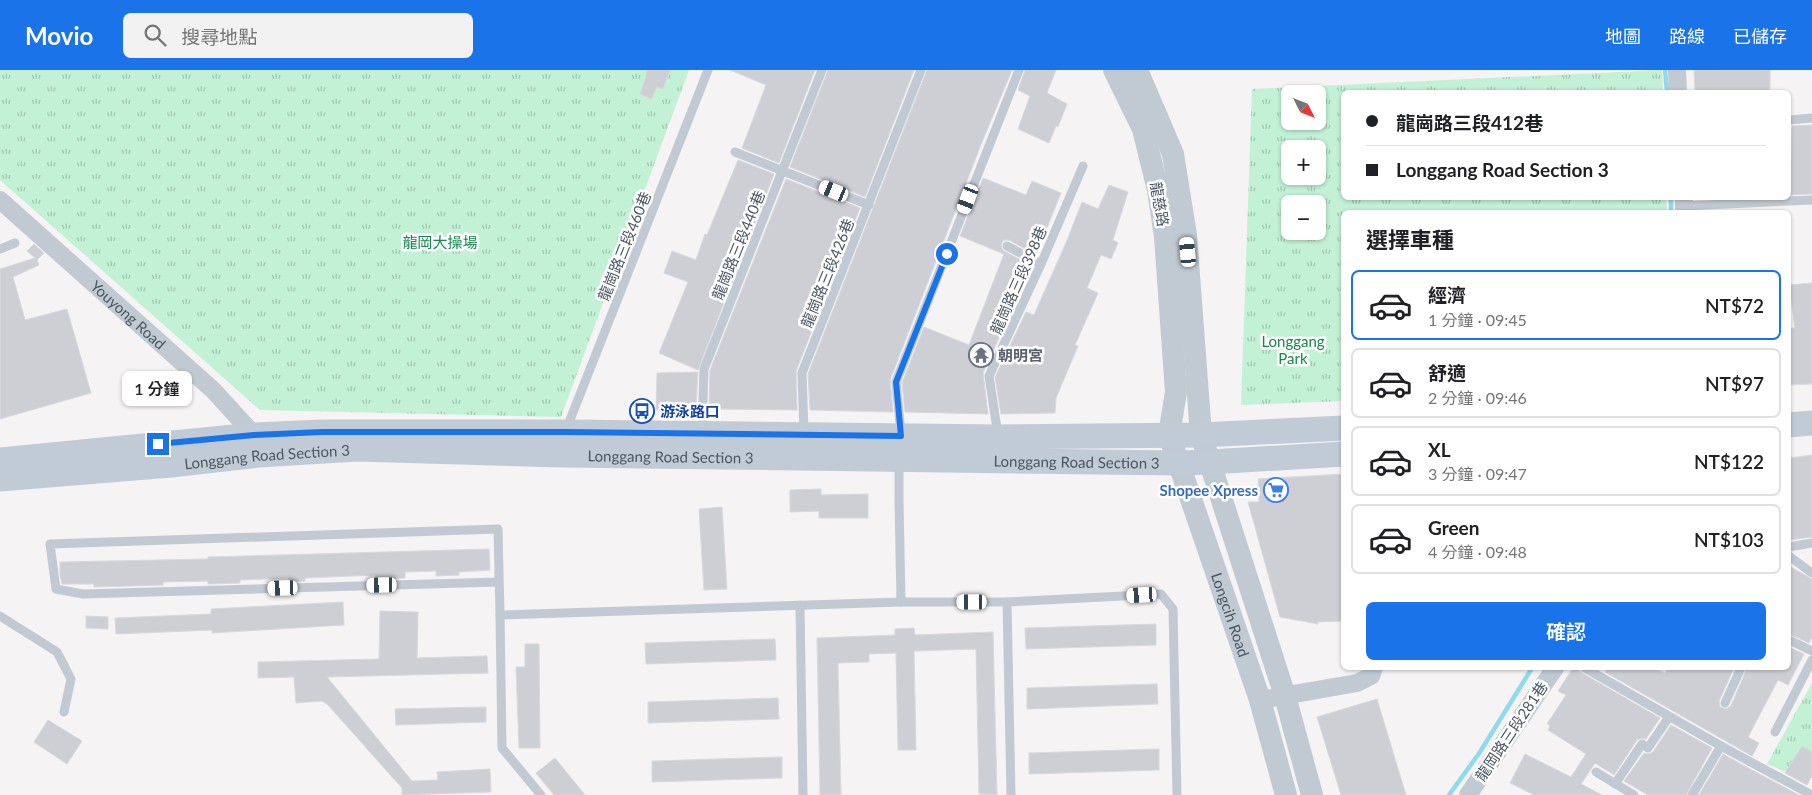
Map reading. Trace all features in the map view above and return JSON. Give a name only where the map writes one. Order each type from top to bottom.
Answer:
[{"type":"main road","points":[[1791,424],[1812,423]]},
{"type":"main road","name":"Longgang Road Section 3","points":[[0,460],[256,445],[357,450],[564,443],[702,434],[804,435],[900,448],[998,438],[1201,435],[1341,428]]},
{"type":"main road","name":"Longgang Road Section 3","points":[[564,443],[900,448],[1180,463],[1341,454]]},
{"type":"main road","name":"Longgang Road Section 3","points":[[0,479],[170,465],[256,445]]},
{"type":"street","name":"龍慈路","points":[[1114,70],[1143,129],[1158,190],[1166,236],[1176,392],[1169,435]]},
{"type":"street","name":"龍慈路","points":[[1137,70],[1173,154],[1186,234],[1201,435]]},
{"type":"street","points":[[1677,70],[1678,90]]},
{"type":"street","name":"Youyong Road","points":[[0,200],[213,390],[256,445]]},
{"type":"street","name":"Longcih Road","points":[[1169,435],[1260,700],[1286,795]]},
{"type":"street","name":"Longcih Road","points":[[1201,435],[1285,696],[1312,795]]},
{"type":"street","points":[[1260,700],[1357,683],[1371,676],[1373,670]]},
{"type":"street","name":"龍岡路三段281巷","points":[[1470,794],[1554,670]]},
{"type":"lane","name":"龍崗路三段460巷","points":[[564,443],[708,70]]},
{"type":"lane","name":"龍崗路三段440巷","points":[[702,434],[704,369],[822,70]]},
{"type":"lane","name":"龍崗路三段426巷","points":[[804,435],[802,373],[920,70]]},
{"type":"lane","points":[[901,602],[898,501],[900,448],[896,382],[1019,70]]},
{"type":"lane","points":[[1791,120],[1812,118]]},
{"type":"lane","points":[[735,152],[869,205]]},
{"type":"lane","name":"龍崗路三段398巷","points":[[998,438],[989,376],[1041,264],[1083,166]]},
{"type":"lane","points":[[1684,205],[1812,200]]},
{"type":"lane","points":[[0,249],[15,243]]},
{"type":"lane","points":[[1007,246],[1041,264]]},
{"type":"lane","points":[[500,582],[83,594],[56,589],[50,544],[498,529],[500,582],[502,748],[541,795]]},
{"type":"lane","points":[[1791,547],[1812,543]]},
{"type":"lane","points":[[1791,558],[1812,574]]},
{"type":"lane","points":[[500,615],[901,602],[1007,602],[1161,594],[1173,609],[1177,795]]},
{"type":"lane","points":[[1007,602],[1011,795]]},
{"type":"lane","points":[[800,605],[803,795]]},
{"type":"lane","points":[[0,616],[57,652],[71,679],[64,712]]},
{"type":"lane","points":[[1791,641],[1812,651]]},
{"type":"lane","points":[[1775,732],[1812,660]]},
{"type":"lane","points":[[1588,670],[1721,746],[1812,794]]},
{"type":"lane","points":[[1725,703],[1739,670]]},
{"type":"lane","points":[[1615,784],[1642,744],[1648,748],[1669,717]]},
{"type":"lane","points":[[1692,795],[1721,746]]},
{"type":"lane","points":[[1596,772],[1634,795]]},
{"type":"green space","name":"龍岡大操場","points":[[0,70],[689,70],[561,417],[260,410],[0,180]]},
{"type":"green space","name":"Longgang Park","points":[[1662,70],[1663,90],[1341,90],[1341,200],[1666,200],[1667,210],[1341,210],[1341,401],[1241,405],[1252,89],[1281,88],[1281,130],[1326,130],[1326,86]]},
{"type":"green space","points":[[1812,683],[1812,752],[1802,746],[1786,772],[1767,764]]},
{"type":"building","points":[[646,70],[670,70],[663,89],[657,87],[651,99],[640,94]]},
{"type":"building","points":[[730,70],[815,70],[779,163],[742,148],[766,85]]},
{"type":"building","points":[[828,70],[914,70],[865,197],[790,167]]},
{"type":"building","points":[[927,70],[1012,70],[982,142],[890,380],[893,412],[810,410],[808,374]]},
{"type":"building","points":[[1025,70],[1056,70],[1047,93],[1067,104],[1049,143],[1018,129],[1030,96],[1018,90]]},
{"type":"building","points":[[1694,70],[1770,70],[1770,90],[1695,90]]},
{"type":"building","points":[[1812,125],[1812,194],[1791,195],[1792,126]]},
{"type":"building","points":[[738,160],[774,174],[698,370],[659,353],[688,282],[664,273],[672,251],[696,260],[705,234],[707,235]]},
{"type":"building","points":[[983,178],[1026,195],[1032,181],[1061,193],[1036,255],[1009,240],[1004,240],[1001,244],[1004,251],[1032,266],[983,373],[988,414],[905,412],[902,383],[924,327],[969,345],[1004,254],[960,236]]},
{"type":"building","points":[[786,179],[860,208],[796,371],[797,410],[709,409],[710,370]]},
{"type":"building","points":[[1109,185],[1128,192],[1113,240],[1118,243],[1111,259],[1101,255],[1087,288],[1098,293],[1075,345],[1078,346],[1056,398],[1055,413],[1001,414],[995,377],[1026,312],[1034,315],[1082,202],[1098,209]]},
{"type":"building","points":[[34,244],[44,253],[37,260],[39,265],[13,277],[25,320],[67,309],[91,393],[0,419],[0,269],[35,258],[27,251]]},
{"type":"building","points":[[1812,283],[1812,384],[1791,385],[1791,328],[1795,328],[1791,285]]},
{"type":"building","points":[[698,372],[696,408],[656,410],[657,373]]},
{"type":"building","points":[[1812,455],[1812,537],[1791,540],[1791,458]]},
{"type":"building","points":[[1341,474],[1341,621],[1317,622],[1318,624],[1280,617],[1248,502],[1259,502],[1258,479]]},
{"type":"building","points":[[821,489],[821,495],[868,494],[868,518],[819,518],[819,511],[790,512],[790,490]]},
{"type":"building","points":[[722,507],[727,589],[704,590],[699,509]]},
{"type":"building","points":[[489,549],[490,570],[459,572],[459,575],[436,576],[436,571],[405,572],[405,578],[376,579],[375,575],[305,578],[305,581],[289,582],[288,578],[240,580],[240,583],[208,584],[208,581],[163,582],[163,585],[94,587],[94,584],[62,584],[60,575],[60,562]]},
{"type":"building","points":[[1791,567],[1812,579],[1812,637],[1809,643],[1791,635]]},
{"type":"building","points":[[343,602],[344,625],[212,633],[212,630],[116,634],[115,618],[211,614],[211,609]]},
{"type":"building","points":[[380,611],[418,612],[417,658],[487,656],[488,673],[327,677],[412,781],[438,780],[437,772],[490,769],[491,792],[402,795],[402,788],[328,705],[322,701],[296,703],[294,677],[258,678],[258,662],[379,659]]},
{"type":"building","points":[[86,616],[108,617],[108,629],[86,628]]},
{"type":"building","points":[[1156,624],[1156,645],[1026,649],[1025,628]]},
{"type":"building","points":[[914,628],[915,635],[993,632],[997,795],[979,794],[976,649],[914,651],[916,750],[898,750],[896,653],[869,654],[869,662],[838,663],[841,795],[820,795],[817,638],[895,635],[895,629]]},
{"type":"building","points":[[775,639],[776,660],[646,664],[645,643]]},
{"type":"building","points":[[525,644],[539,644],[540,748],[519,748],[516,667],[525,667]]},
{"type":"building","points":[[1791,648],[1804,654],[1788,685],[1778,680],[1748,737],[1759,743],[1752,756],[1605,672],[1606,670],[1658,670],[1665,673],[1667,670],[1733,670],[1719,701],[1720,707],[1726,709],[1731,706],[1746,670],[1791,670]]},
{"type":"building","points":[[1572,670],[1578,670],[1660,718],[1646,739],[1637,740],[1614,775],[1595,763],[1581,784],[1602,795],[1534,795],[1510,783],[1525,754],[1571,777],[1586,754],[1548,730],[1550,725],[1547,724],[1566,695],[1558,691]]},
{"type":"building","points":[[1157,684],[1158,704],[1027,709],[1027,688]]},
{"type":"building","points":[[778,698],[779,719],[648,723],[648,702]]},
{"type":"building","points":[[1377,699],[1406,795],[1341,795],[1317,717]]},
{"type":"building","points":[[486,707],[486,722],[396,725],[395,709]]},
{"type":"building","points":[[48,720],[82,741],[67,764],[34,742]]},
{"type":"building","points":[[1671,725],[1712,748],[1686,795],[1648,795],[1624,781],[1644,753],[1653,752]]},
{"type":"building","points":[[1802,746],[1812,752],[1812,776],[1807,785],[1785,773]]},
{"type":"building","points":[[1159,749],[1159,770],[1029,774],[1029,753]]},
{"type":"building","points":[[1723,754],[1750,769],[1799,795],[1699,795]]},
{"type":"building","points":[[782,757],[782,778],[652,782],[652,761]]},
{"type":"building","points":[[555,758],[585,795],[554,795],[536,773]]},
{"type":"waterway","points":[[1665,70],[1667,90]]},
{"type":"waterway","points":[[1671,200],[1671,210]]},
{"type":"waterway","points":[[1449,795],[1480,752],[1531,670]]},
{"type":"place","name":"朝明宮","points":[[981,355]]},
{"type":"place","name":"游泳路口","points":[[642,411]]},
{"type":"place","name":"Shopee Xpress","points":[[1276,490]]},
{"type":"route","points":[[158,444],[254,435],[322,432],[565,432],[901,436],[896,382],[947,254]]}]
